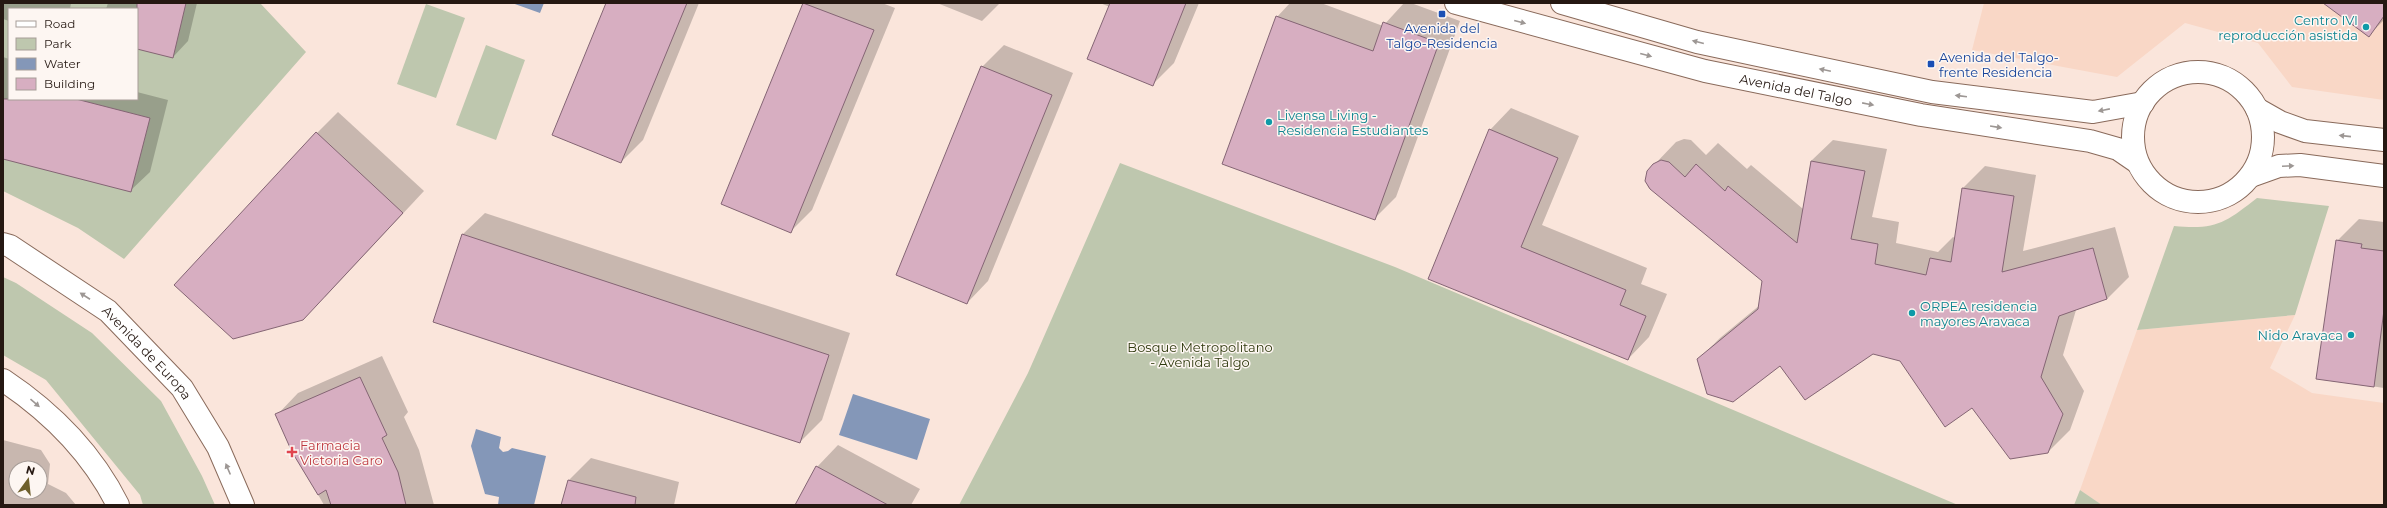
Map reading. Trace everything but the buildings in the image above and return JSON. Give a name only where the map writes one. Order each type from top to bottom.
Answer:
[{"type":"street","name":"Avenida del Talgo","points":[[1456,3],[1705,71],[1921,115],[2090,141],[2118,149],[2138,162]]},
{"type":"street","name":"Avenida del Talgo","points":[[1562,3],[1697,42],[1932,92],[2093,112],[2142,103]]},
{"type":"street","points":[[2192,72],[2212,73],[2231,81],[2246,93],[2257,109],[2263,126],[2264,143],[2259,160],[2251,176],[2236,190],[2219,199],[2199,202],[2179,199],[2160,190],[2147,178],[2138,162],[2133,142],[2134,122],[2142,103],[2156,88],[2173,77],[2192,72]]},
{"type":"street","points":[[2257,109],[2280,122],[2305,131],[2384,140]]},
{"type":"street","points":[[2251,176],[2279,166],[2300,166],[2384,176]]},
{"type":"street","name":"Avenida de Europa","points":[[3,244],[10,246],[108,311],[182,388],[218,446],[243,505]]},
{"type":"street","points":[[3,380],[25,395],[65,430],[89,458],[110,489],[118,505]]},
{"type":"shaded area","points":[[1984,3],[2384,3],[2384,100],[2292,87],[2258,43],[2185,23],[2117,77],[1972,50]]},
{"type":"shaded area","points":[[2295,315],[2270,368],[2312,393],[2384,403],[2384,505],[2102,505],[2080,490],[2137,330]]},
{"type":"green space","points":[[3,3],[260,3],[306,52],[124,259],[78,228],[3,191]]},
{"type":"green space","points":[[426,4],[465,18],[436,98],[397,84]]},
{"type":"green space","points":[[486,45],[525,60],[496,140],[456,125]]},
{"type":"green space","name":"Bosque Metropolitano - Avenida Talgo","points":[[1120,163],[1395,267],[1958,505],[959,505],[1028,373]]},
{"type":"green space","points":[[2257,198],[2329,206],[2295,315],[2137,330],[2174,226],[2200,227],[2219,223],[2228,219]]},
{"type":"green space","points":[[3,277],[16,283],[92,333],[161,401],[202,476],[215,505],[143,505],[140,495],[46,380],[3,355]]},
{"type":"green space","points":[[2080,490],[2102,505],[2074,505]]},
{"type":"water","points":[[512,3],[544,3],[540,13]]},
{"type":"water","points":[[853,394],[930,419],[917,460],[839,435]]},
{"type":"water","points":[[476,429],[501,437],[499,448],[503,452],[512,448],[546,456],[534,505],[498,505],[499,497],[485,494],[471,446]]},
{"type":"place","name":"Avenida del Talgo-Residencia","points":[[1442,14]]},
{"type":"place","name":"Centro IVI reproducción asistida","points":[[2366,27]]},
{"type":"place","name":"Avenida del Talgo- frente Residencia","points":[[1931,64]]},
{"type":"place","name":"Livensa Living - Residencia Estudiantes","points":[[1269,122]]},
{"type":"place","name":"ORPEA residencia mayores Aravaca","points":[[1912,313]]},
{"type":"place","name":"Nido Aravaca","points":[[2351,335]]},
{"type":"place","name":"Farmacia Victoria Caro","points":[[292,452]]}]
